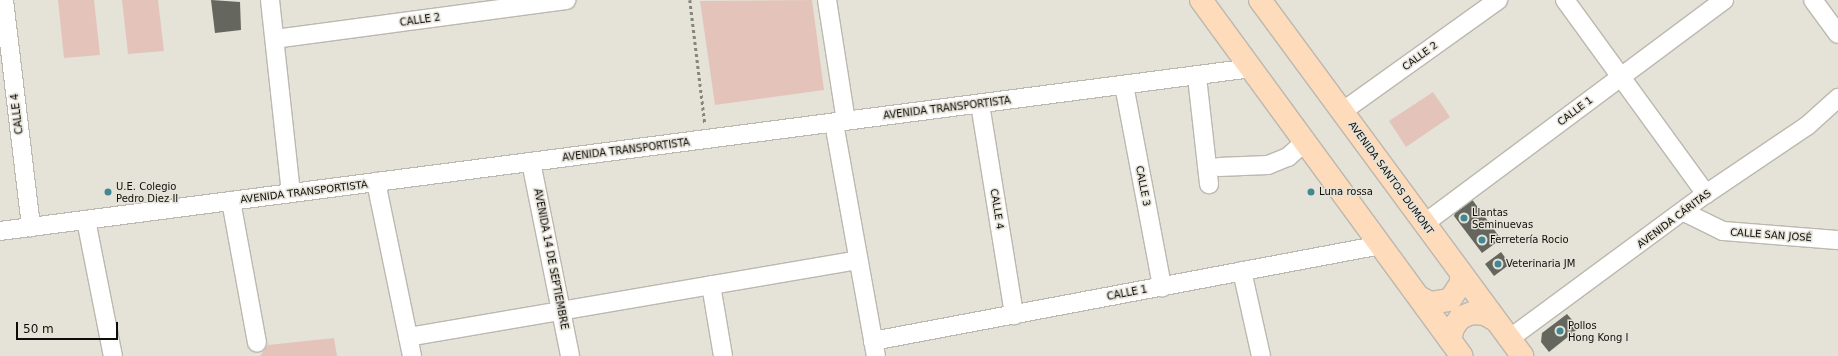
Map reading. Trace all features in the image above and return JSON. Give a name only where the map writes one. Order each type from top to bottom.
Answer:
[{"type":"main road","points":[[1201,0],[1306,141],[1456,348]]},
{"type":"main road","name":"AVENIDA SANTOS DUMONT","points":[[1260,0],[1522,356]]},
{"type":"main road","points":[[1421,298],[1440,303],[1450,300],[1459,288],[1461,273]]},
{"type":"main road","points":[[1456,348],[1452,328],[1460,318],[1472,313],[1485,314],[1495,320]]},
{"type":"street","name":"CALLE 4","points":[[4,0],[6,71],[31,227]]},
{"type":"street","points":[[270,0],[291,193]]},
{"type":"street","name":"CALLE 2","points":[[275,39],[566,0]]},
{"type":"street","points":[[827,0],[840,122],[858,260],[874,349]]},
{"type":"street","name":"CALLE 2","points":[[1343,111],[1498,0]]},
{"type":"street","points":[[1565,0],[1706,194]]},
{"type":"street","name":"CALLE 1","points":[[1425,223],[1724,0]]},
{"type":"street","points":[[1813,0],[1838,34]]},
{"type":"street","name":"AVENIDA TRANSPORTISTA","points":[[0,231],[1124,85],[1197,77],[1251,68]]},
{"type":"street","points":[[1197,77],[1209,184]]},
{"type":"street","name":"CALLE 3","points":[[1124,85],[1162,286]]},
{"type":"street","name":"AVENIDA CÁRITAS","points":[[1509,339],[1684,212],[1706,194],[1807,126],[1838,98]]},
{"type":"street","name":"CALLE 4","points":[[980,104],[1014,315]]},
{"type":"street","points":[[1219,167],[1268,165],[1288,157],[1306,141]]},
{"type":"street","name":"AVENIDA 14 DE SEPTIEMBRE","points":[[531,162],[570,356]]},
{"type":"street","points":[[376,182],[412,356]]},
{"type":"street","points":[[231,201],[257,343]]},
{"type":"street","name":"CALLE SAN JOSÉ","points":[[1684,212],[1723,231],[1838,240]]},
{"type":"street","points":[[86,220],[113,356]]},
{"type":"street","name":"CALLE 1","points":[[874,349],[1014,315],[1381,245]]},
{"type":"street","points":[[408,337],[858,260]]},
{"type":"street","points":[[1242,271],[1261,356]]},
{"type":"street","points":[[711,285],[724,356]]},
{"type":"path","points":[[690,0],[707,139]]},
{"type":"shaded area","points":[[58,0],[94,0],[100,55],[64,58]]},
{"type":"shaded area","points":[[122,0],[158,0],[164,51],[128,54]]},
{"type":"shaded area","points":[[812,0],[824,90],[715,105],[700,1]]},
{"type":"shaded area","points":[[1433,92],[1450,117],[1406,147],[1389,121]]},
{"type":"shaded area","points":[[334,338],[337,356],[260,356],[268,345]]},
{"type":"building","points":[[211,0],[240,2],[241,30],[215,33]]},
{"type":"building","points":[[1471,198],[1501,239],[1482,253],[1454,216],[1457,208]]},
{"type":"building","name":"Veterinaria JM","points":[[1501,252],[1510,264],[1494,276],[1485,264]]},
{"type":"building","name":"Pollos Hong Kong I","points":[[1567,314],[1579,328],[1549,352],[1541,342],[1542,333]]},
{"type":"place","name":"U.E. Colegio Pedro Diez II","points":[[108,192]]},
{"type":"place","name":"Luna rossa","points":[[1311,192]]},
{"type":"place","name":"Llantas Seminuevas","points":[[1464,218]]},
{"type":"place","name":"Ferretería Rocio","points":[[1482,240]]},
{"type":"place","name":"Veterinaria JM","points":[[1498,264]]},
{"type":"place","name":"Pollos Hong Kong I","points":[[1560,331]]}]
